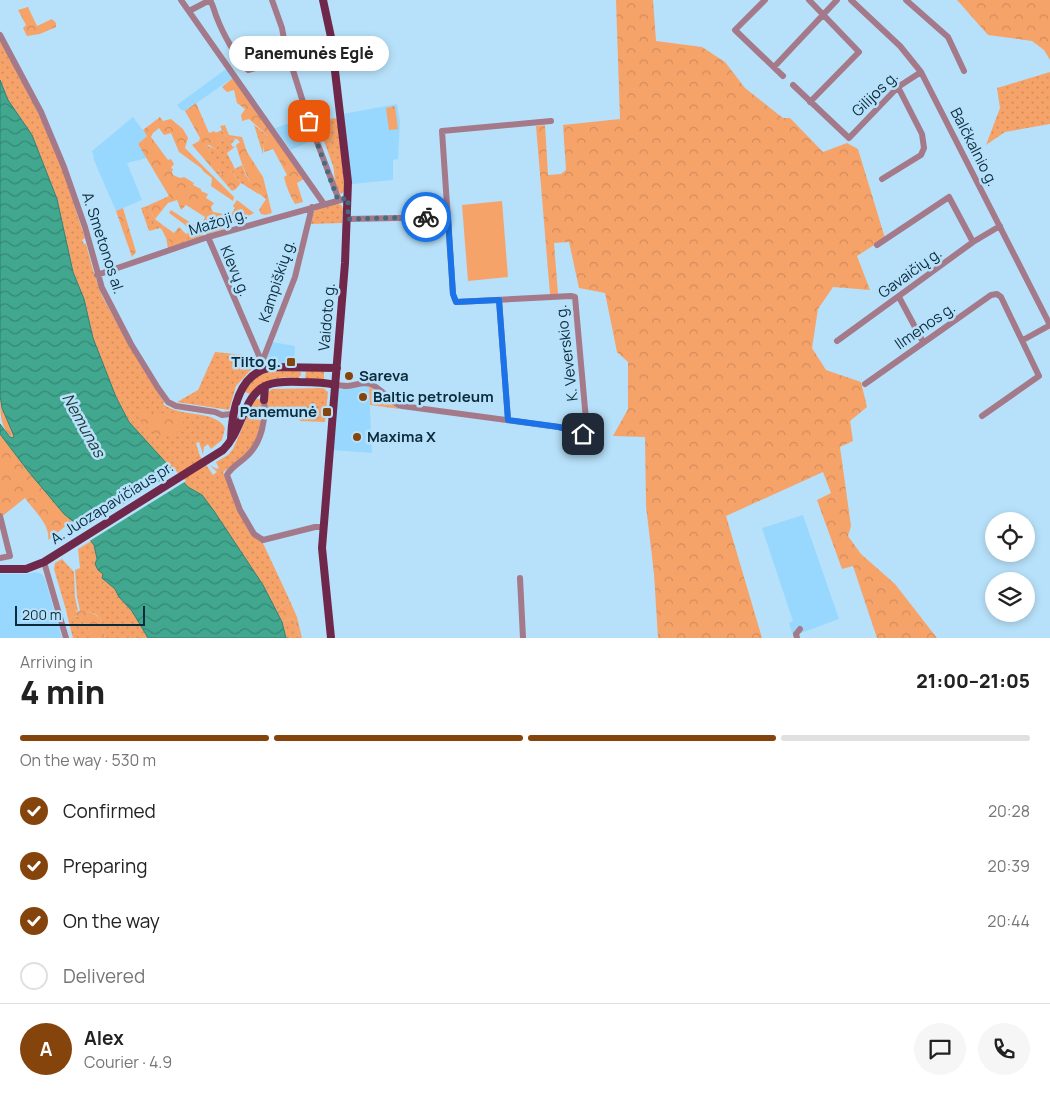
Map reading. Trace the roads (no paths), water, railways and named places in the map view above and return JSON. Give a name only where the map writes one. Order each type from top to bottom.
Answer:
[{"type":"main road","name":"Vaidoto g.","points":[[323,0],[333,56],[348,182],[348,219],[323,527],[323,563],[331,638]]},
{"type":"main road","points":[[230,441],[241,390],[247,380],[263,366],[336,368]]},
{"type":"main road","points":[[298,382],[304,374],[299,368]]},
{"type":"main road","points":[[253,396],[265,386],[275,382],[335,385]]},
{"type":"main road","points":[[264,400],[265,386]]},
{"type":"main road","points":[[241,390],[246,396],[260,396],[264,400]]},
{"type":"main road","name":"A. Juozapavičiaus pr.","points":[[0,569],[30,568],[44,562],[223,450],[240,424],[253,396]]},
{"type":"street","points":[[181,0],[324,204]]},
{"type":"street","points":[[189,11],[210,0],[215,9],[216,17],[236,54],[248,70],[290,59]]},
{"type":"street","points":[[272,0],[309,121],[338,200]]},
{"type":"street","points":[[765,0],[735,30],[783,76]]},
{"type":"street","points":[[793,85],[810,102],[859,52],[808,0]]},
{"type":"street","points":[[774,67],[837,0]]},
{"type":"street","name":"Balčkalnio g.","points":[[852,0],[911,57],[921,72],[1050,325]]},
{"type":"street","points":[[906,0],[948,37],[964,71]]},
{"type":"street","name":"A. Smetonos al.","points":[[0,35],[41,112],[64,167],[85,227],[102,288],[131,344],[166,400],[180,407],[215,412],[222,415],[231,414],[235,411]]},
{"type":"street","name":"Gilijos g.","points":[[810,102],[848,138],[898,87],[921,72]]},
{"type":"street","points":[[882,179],[921,154],[924,148],[922,134],[898,87]]},
{"type":"street","points":[[348,219],[448,217],[442,131],[551,121]]},
{"type":"street","points":[[877,245],[949,197],[973,242]]},
{"type":"street","name":"Mažoji g.","points":[[97,275],[208,238],[348,198]]},
{"type":"street","name":"Kampiškių g.","points":[[263,366],[295,277],[312,207]]},
{"type":"street","name":"K. Veverskio g.","points":[[448,217],[453,294],[456,302],[571,296],[575,297],[577,301],[587,431],[583,434],[559,427],[508,420]]},
{"type":"street","name":"Gavaičių g.","points":[[837,341],[973,242],[1000,226]]},
{"type":"street","name":"Klevų g.","points":[[208,238],[263,366]]},
{"type":"street","name":"Ilmenos g.","points":[[865,384],[991,295],[997,294],[1001,297],[1023,340]]},
{"type":"street","points":[[899,297],[923,342]]},
{"type":"street","points":[[335,385],[348,386],[361,382],[366,383],[376,386],[398,405],[508,420],[499,300]]},
{"type":"street","points":[[982,416],[1039,376],[1023,340],[1050,325]]},
{"type":"street","points":[[264,400],[264,424],[257,441],[249,454],[230,470],[227,475],[240,510],[254,534],[263,540],[307,528],[323,527]]},
{"type":"street","points":[[222,415],[231,430]]},
{"type":"street","points":[[0,516],[10,556],[0,558]]},
{"type":"street","points":[[44,562],[66,638]]},
{"type":"street","points":[[520,578],[523,638]]},
{"type":"street","points":[[797,638],[796,634],[800,629]]},
{"type":"water","name":"Nemunas","points":[[0,80],[8,100],[32,135],[57,199],[73,272],[84,299],[93,338],[116,397],[129,422],[188,487],[202,495],[214,511],[263,585],[282,622],[286,638],[148,638],[132,611],[119,597],[115,589],[102,578],[103,574],[95,564],[97,559],[94,545],[80,527],[64,514],[0,434],[0,424],[10,437],[13,438],[14,436],[2,408],[0,395]]},
{"type":"place","name":"Panemunės Eglė","points":[[309,121]]},
{"type":"place","name":"Tilto g.","points":[[291,362]]},
{"type":"place","name":"Sareva","points":[[349,376]]},
{"type":"place","name":"Baltic petroleum","points":[[363,397]]},
{"type":"place","name":"Panemunė","points":[[327,412]]},
{"type":"place","name":"Maxima X","points":[[357,437]]}]
